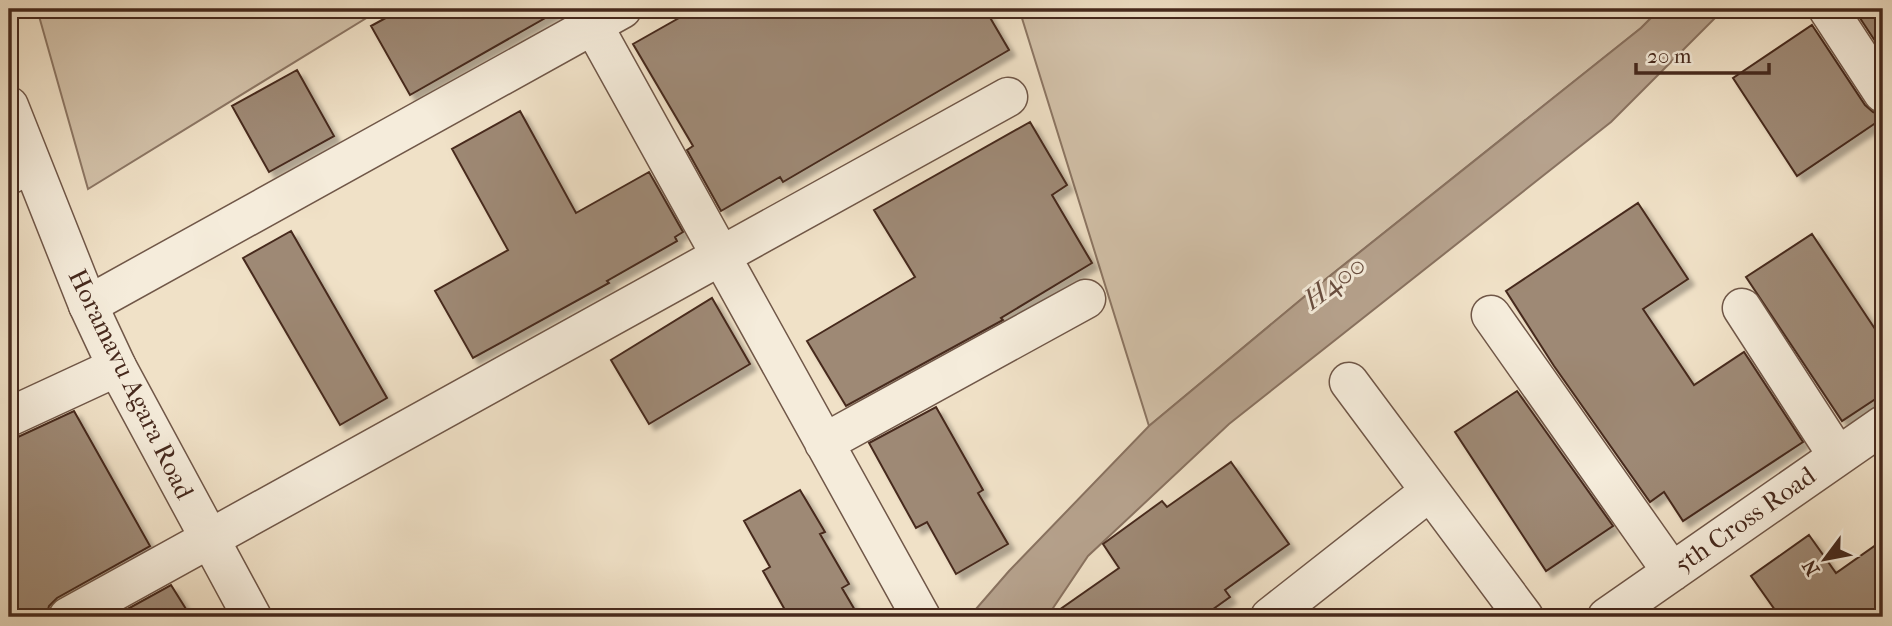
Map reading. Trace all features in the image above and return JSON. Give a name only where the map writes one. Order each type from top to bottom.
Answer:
[{"type":"street","points":[[1828,9],[1883,93]]},
{"type":"street","points":[[88,305],[608,17],[721,255],[921,617]]},
{"type":"street","points":[[68,617],[1008,97]]},
{"type":"street","name":"Horamavu Agara Road","points":[[9,106],[20,170],[117,367],[252,617]]},
{"type":"street","points":[[824,443],[1086,299]]},
{"type":"street","points":[[1742,308],[1837,455]]},
{"type":"street","points":[[1491,315],[1672,572]]},
{"type":"street","points":[[9,417],[117,367]]},
{"type":"street","points":[[1349,382],[1524,617]]},
{"type":"street","name":"5th Cross Road","points":[[1607,617],[1883,425]]},
{"type":"street","points":[[1270,617],[1429,492]]},
{"type":"shaded area","points":[[37,9],[381,9],[88,189]]},
{"type":"shaded area","points":[[1034,9],[1660,9],[1641,28],[1316,287],[1149,426],[1021,15]]},
{"type":"water","name":"H400","points":[[1660,9],[1724,9],[1611,122],[1229,424],[1088,556],[1047,617],[969,617],[1009,571],[1149,426],[1316,287],[1641,28]]},
{"type":"building","points":[[402,9],[561,9],[410,95],[371,26]]},
{"type":"building","points":[[695,9],[985,9],[1009,50],[783,182],[780,177],[721,211],[687,150],[693,146],[633,44]]},
{"type":"building","points":[[1854,9],[1883,9],[1883,53]]},
{"type":"building","points":[[1812,25],[1865,105],[1873,112],[1883,115],[1883,118],[1797,176],[1733,78]]},
{"type":"building","points":[[297,70],[334,136],[269,172],[232,106]]},
{"type":"building","points":[[520,111],[576,213],[649,172],[683,232],[675,237],[677,241],[607,281],[609,283],[473,358],[435,291],[508,250],[452,149]]},
{"type":"building","points":[[1030,122],[1067,185],[1052,195],[1092,263],[1001,318],[1003,320],[846,406],[807,341],[915,277],[874,210]]},
{"type":"building","points":[[1638,203],[1688,279],[1643,309],[1694,385],[1744,352],[1803,442],[1683,521],[1664,492],[1650,502],[1554,366],[1506,291]]},
{"type":"building","points":[[291,231],[387,398],[340,425],[243,258]]},
{"type":"building","points":[[1812,234],[1883,341],[1883,394],[1842,421],[1746,277]]},
{"type":"building","points":[[712,298],[750,364],[649,424],[611,360]]},
{"type":"building","points":[[1517,391],[1613,526],[1546,571],[1455,432]]},
{"type":"building","points":[[936,407],[983,490],[978,493],[1008,544],[956,574],[927,522],[916,528],[869,443]]},
{"type":"building","points":[[74,411],[150,546],[57,598],[49,606],[46,617],[9,617],[9,439]]},
{"type":"building","points":[[1231,462],[1289,544],[1225,590],[1230,597],[1202,617],[1049,617],[1119,568],[1103,544],[1162,501],[1167,507]]},
{"type":"building","points":[[800,490],[825,532],[820,534],[849,584],[842,588],[859,617],[789,617],[763,571],[770,567],[744,521]]},
{"type":"building","points":[[1809,535],[1836,573],[1883,540],[1883,617],[1780,617],[1751,576]]},
{"type":"building","points":[[171,585],[191,617],[113,617]]}]
